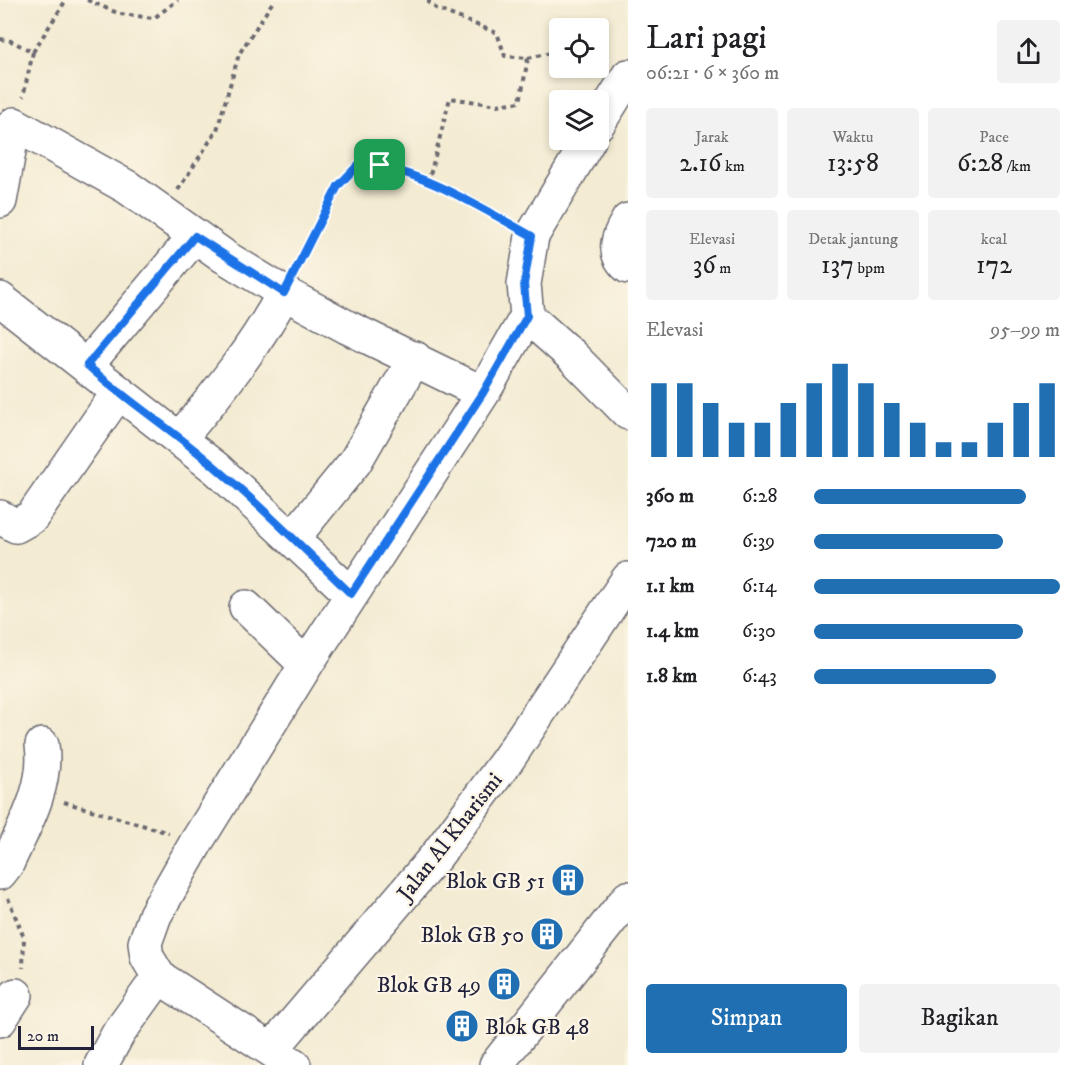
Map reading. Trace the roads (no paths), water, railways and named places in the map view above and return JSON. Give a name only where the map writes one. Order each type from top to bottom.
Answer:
[{"type":"street","points":[[609,106],[628,76]]},
{"type":"street","points":[[0,201],[14,124],[164,210],[195,236],[284,293],[347,327],[483,393]]},
{"type":"street","points":[[283,1057],[159,977],[147,957],[145,943],[147,932],[196,841],[306,664],[483,393],[527,316],[524,284],[532,236],[583,150]]},
{"type":"street","points":[[628,220],[617,240],[617,250],[628,267]]},
{"type":"street","points":[[87,365],[195,236]]},
{"type":"street","points":[[180,438],[235,372],[263,331],[284,293]]},
{"type":"street","points":[[0,299],[87,365],[118,393],[180,438],[293,538],[351,594]]},
{"type":"street","points":[[527,316],[625,402]]},
{"type":"street","points":[[293,538],[355,462],[415,358]]},
{"type":"street","points":[[0,518],[16,526],[32,517],[118,393]]},
{"type":"street","name":"Jalan Al Kharismi","points":[[283,1057],[508,759],[628,579]]},
{"type":"street","points":[[246,608],[306,664]]},
{"type":"street","points":[[2,882],[7,864],[37,795],[44,758],[42,745]]},
{"type":"street","points":[[495,1065],[628,898]]},
{"type":"street","points":[[100,1065],[118,1034],[159,977]]},
{"type":"place","name":"Blok GB 51","points":[[568,880]]},
{"type":"place","name":"Blok GB 50","points":[[547,934]]},
{"type":"place","name":"Blok GB 49","points":[[504,984]]},
{"type":"place","name":"Blok GB 48","points":[[462,1026]]}]
